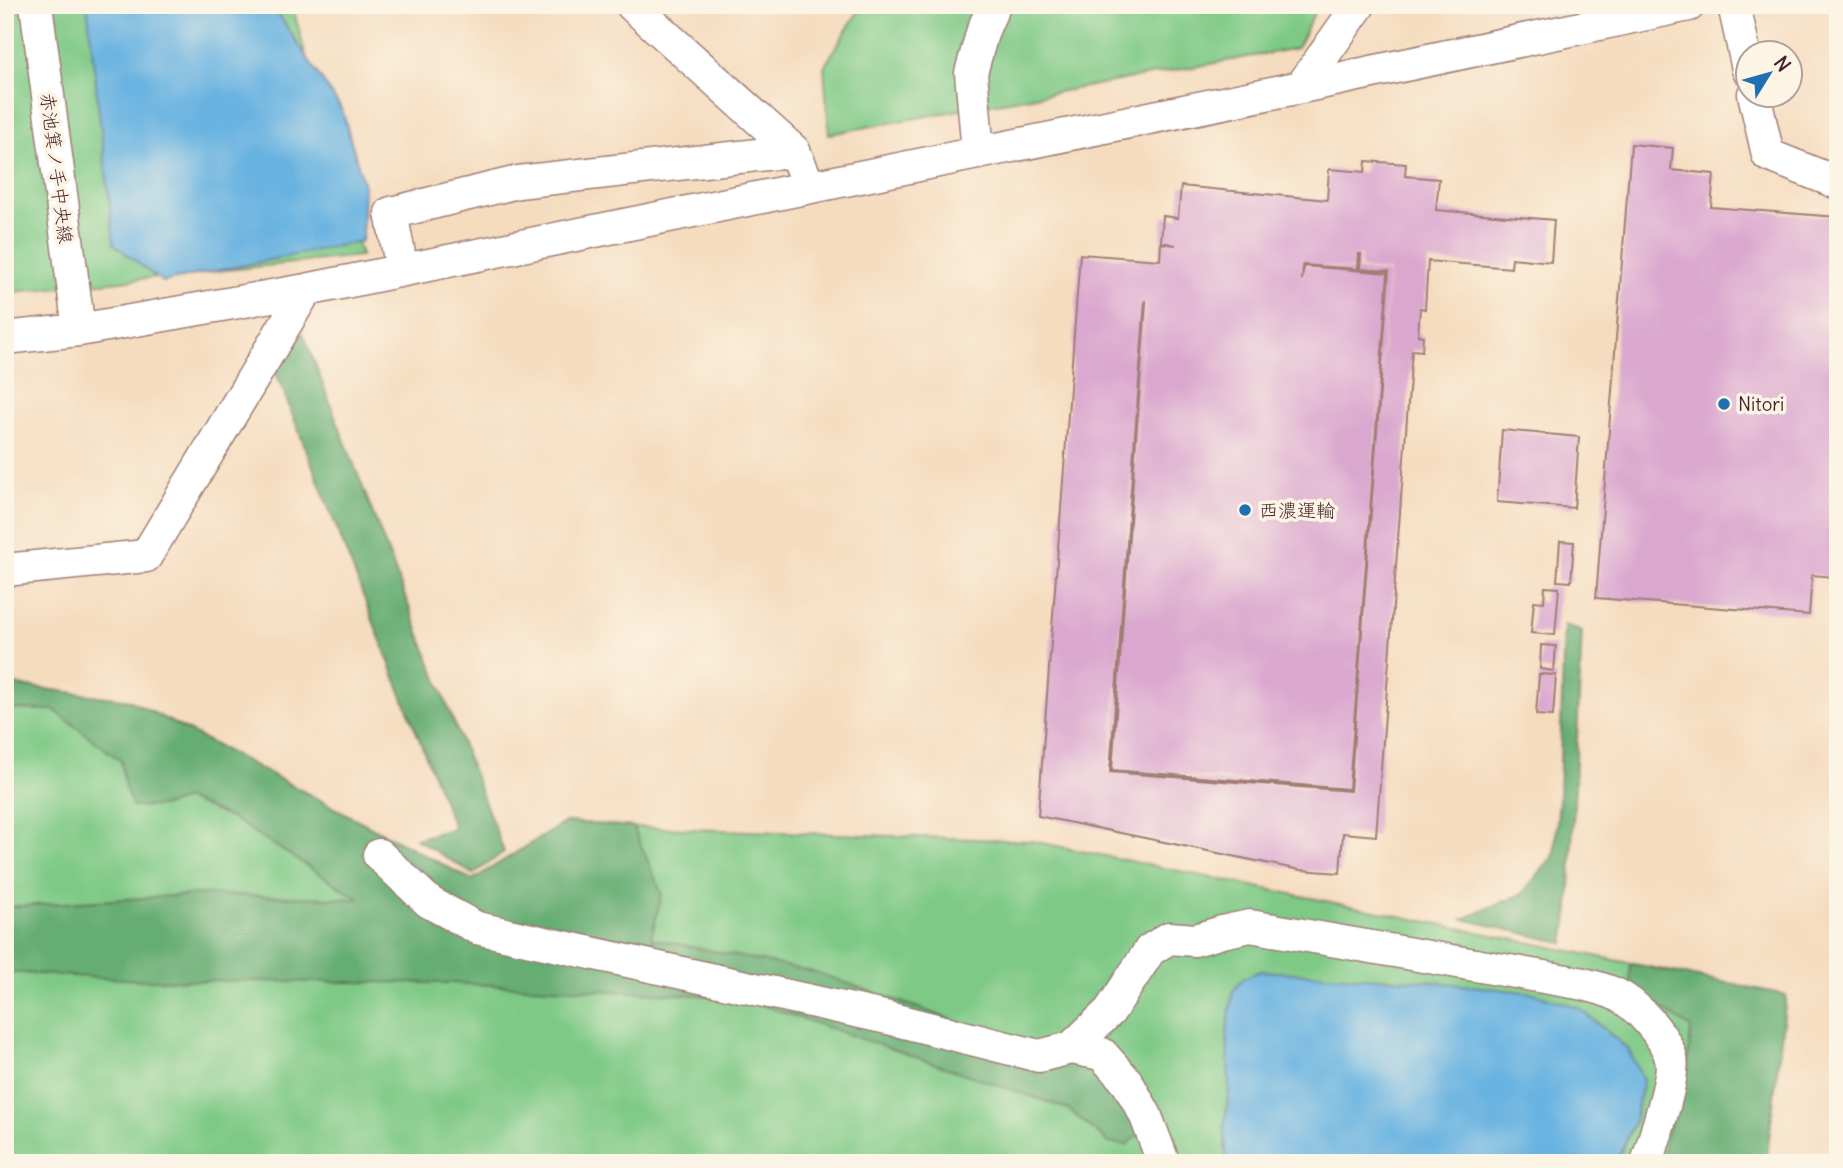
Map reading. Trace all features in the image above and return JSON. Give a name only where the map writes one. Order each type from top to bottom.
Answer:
[{"type":"street","name":"赤池箕ノ手中央線","points":[[36,5],[79,330]]},
{"type":"street","points":[[632,5],[794,151],[809,186]]},
{"type":"street","points":[[978,152],[971,74],[983,30],[995,5]]},
{"type":"street","points":[[1301,87],[1359,5]]},
{"type":"street","points":[[5,338],[79,330],[306,290],[1689,5]]},
{"type":"street","points":[[1734,5],[1741,38]]},
{"type":"street","points":[[1757,108],[1768,155],[1838,183]]},
{"type":"street","points":[[402,270],[391,213],[518,182],[794,151]]},
{"type":"street","points":[[5,570],[146,556],[306,290]]},
{"type":"street","points":[[379,855],[429,902],[477,928],[888,1018],[1039,1056],[1071,1048],[1102,1054],[1127,1082],[1145,1114],[1161,1156]]},
{"type":"street","points":[[1071,1048],[1110,1011],[1150,950],[1169,938],[1195,940],[1250,926],[1584,984],[1617,994],[1644,1015],[1672,1059],[1667,1091],[1647,1163]]},
{"type":"green space","points":[[5,5],[292,5],[361,256],[5,293]]},
{"type":"green space","points":[[862,5],[1318,5],[1297,48],[829,134],[824,67]]},
{"type":"green space","points":[[303,333],[504,852],[473,874],[416,839],[454,828],[275,370]]},
{"type":"green space","points":[[1564,625],[1582,632],[1569,909],[1564,943],[1463,919],[1522,894],[1554,855],[1559,801]]},
{"type":"green space","points":[[5,684],[129,700],[472,880],[566,822],[633,827],[1032,841],[1786,995],[1766,1163],[5,1163]]},
{"type":"green space","points":[[5,684],[129,700],[472,880],[566,822],[633,827],[662,894],[651,938],[818,973],[1050,1054],[1098,1057],[1139,1134],[1127,1145],[1109,1143],[1068,1109],[738,997],[449,983],[142,980],[5,972],[5,907],[203,894],[359,899],[233,819],[186,799],[164,806],[133,807],[125,788],[121,761],[54,710],[5,709]]},
{"type":"green space","points":[[1631,964],[1786,995],[1766,1163],[1664,1163],[1664,1142],[1687,1070],[1691,1028],[1649,1000],[1630,980]]},
{"type":"water","points":[[87,5],[272,5],[342,110],[364,186],[362,241],[162,282],[114,244]]},
{"type":"water","points":[[1260,971],[1427,981],[1533,993],[1579,1008],[1628,1049],[1643,1080],[1634,1122],[1616,1163],[1227,1163],[1224,1128],[1229,1089],[1227,1030],[1233,991],[1243,978]]},
{"type":"building","name":"Nitori","points":[[1631,144],[1673,148],[1671,170],[1714,174],[1711,207],[1838,217],[1834,284],[1838,284],[1838,525],[1834,577],[1812,575],[1809,615],[1596,598]]},
{"type":"building","points":[[1366,161],[1406,164],[1405,176],[1439,179],[1436,210],[1554,220],[1551,262],[1512,258],[1511,268],[1428,261],[1425,309],[1420,308],[1418,335],[1423,336],[1422,351],[1412,350],[1376,836],[1343,833],[1340,873],[1300,870],[1038,816],[1080,254],[1160,260],[1161,243],[1176,245],[1161,242],[1163,216],[1178,218],[1181,186],[1327,200],[1329,169],[1365,172]],"holes":[[[1361,254],[1360,269],[1389,271],[1350,791],[1110,772],[1146,301],[1112,770],[1349,789],[1388,273],[1304,266],[1302,280],[1303,265],[1358,269]]]},
{"type":"building","points":[[1502,430],[1579,437],[1574,508],[1497,502]]},
{"type":"building","points":[[1560,541],[1574,542],[1571,582],[1557,581]]},
{"type":"building","points":[[1545,587],[1559,588],[1555,635],[1531,633],[1534,601],[1544,602]]},
{"type":"building","points":[[1541,645],[1556,646],[1554,671],[1540,669]]},
{"type":"building","points":[[1539,674],[1556,675],[1553,716],[1536,715]]},
{"type":"place","name":"Nitori","points":[[1724,404]]},
{"type":"place","name":"西濃運輸","points":[[1245,510]]}]
